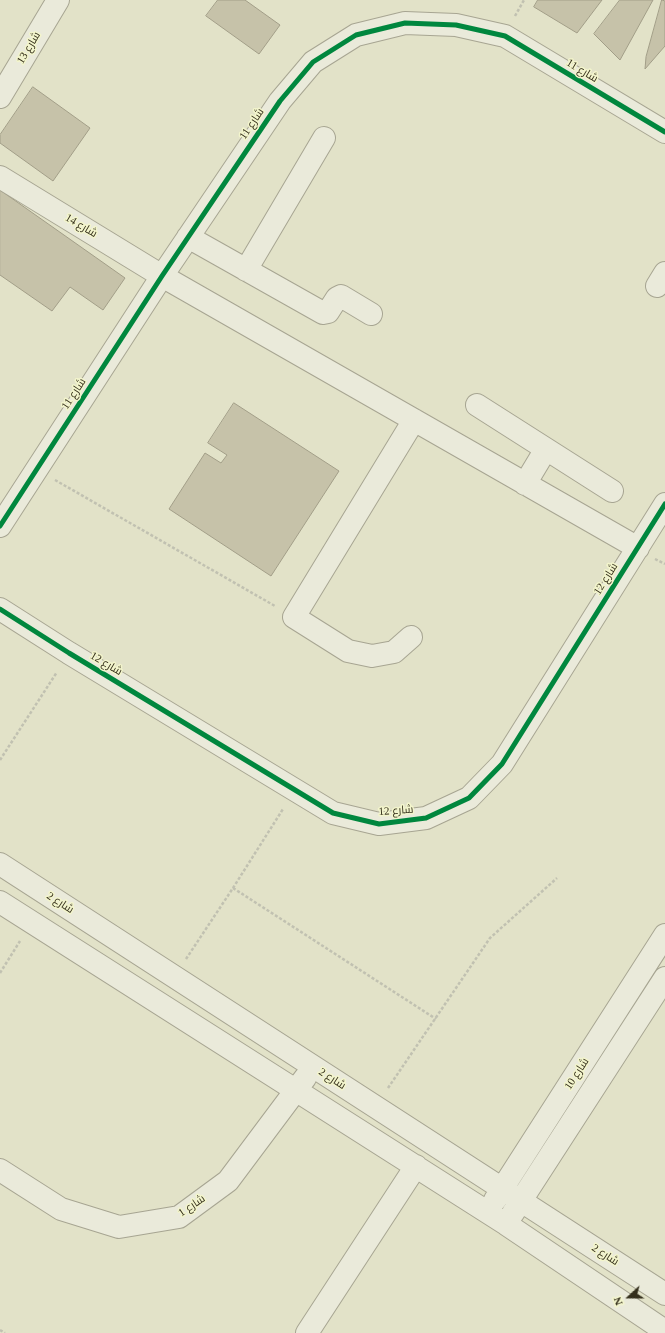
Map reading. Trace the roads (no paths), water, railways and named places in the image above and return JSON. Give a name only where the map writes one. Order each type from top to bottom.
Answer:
[{"type":"street","name":"شارع 13","points":[[0,97],[58,0]]},
{"type":"street","name":"شارع 11","points":[[0,526],[162,276],[280,101],[313,62],[356,35],[405,23],[456,25],[505,36],[665,132]]},
{"type":"street","points":[[246,270],[324,138]]},
{"type":"street","name":"شارع 14","points":[[0,177],[162,276],[638,548]]},
{"type":"street","points":[[188,237],[323,313],[328,312],[337,298],[341,296],[371,314]]},
{"type":"street","points":[[477,405],[612,491]]},
{"type":"street","points":[[411,637],[394,652],[372,656],[348,650],[294,617],[414,420]]},
{"type":"street","points":[[525,484],[546,449]]},
{"type":"street","name":"شارع 12","points":[[0,609],[69,653],[333,813],[379,824],[426,818],[469,798],[502,764],[665,504]]},
{"type":"street","name":"شارع 2","points":[[0,864],[665,1294]]},
{"type":"street","points":[[0,902],[488,1212],[665,1331]]},
{"type":"street","name":"شارع 10","points":[[488,1212],[665,935]]},
{"type":"street","points":[[646,964],[665,977]]},
{"type":"street","name":"شارع 10","points":[[506,1224],[665,977]]},
{"type":"street","name":"شارع 1","points":[[0,1170],[61,1210],[119,1227],[179,1217],[228,1181],[313,1067]]},
{"type":"street","points":[[307,1333],[416,1166]]}]
